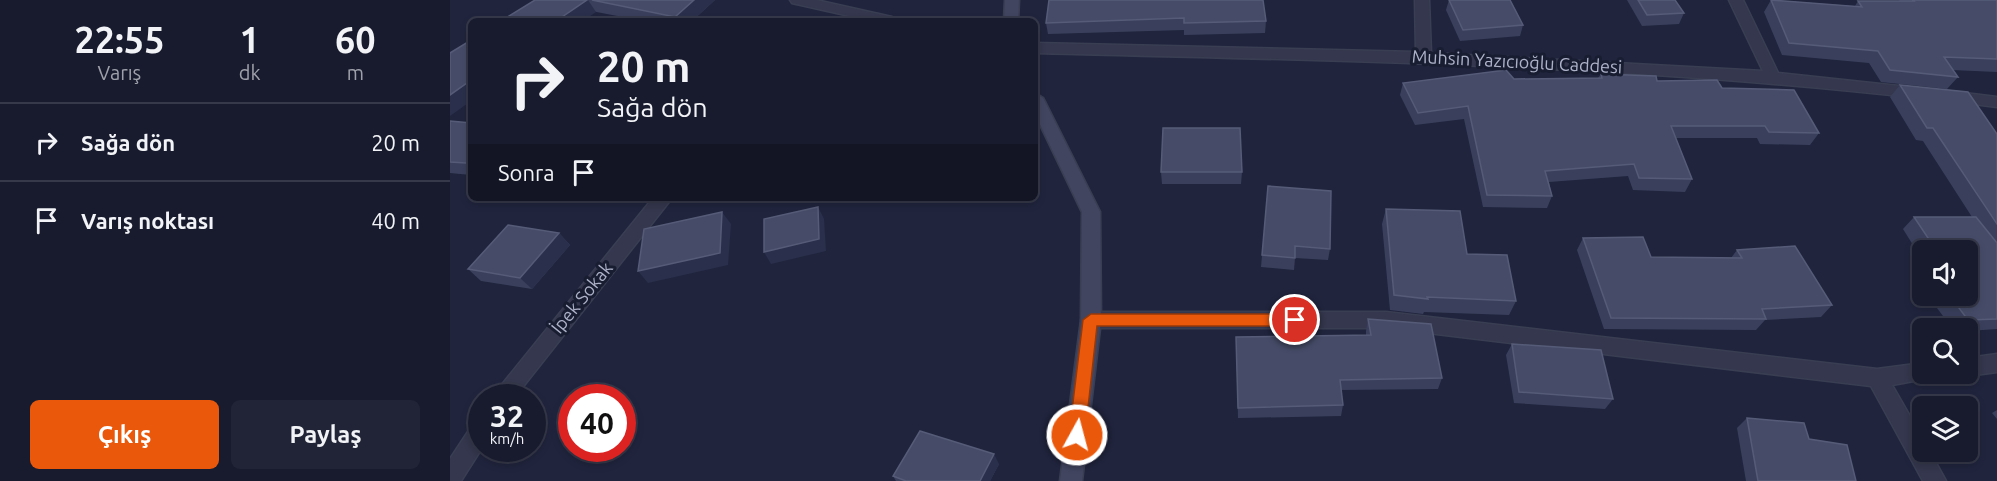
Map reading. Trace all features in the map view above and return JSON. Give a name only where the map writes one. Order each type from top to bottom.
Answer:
[{"type":"street","points":[[797,0],[879,18]]},
{"type":"street","points":[[1011,18],[1012,0]]},
{"type":"street","points":[[1422,0],[1424,57]]},
{"type":"street","points":[[1736,0],[1773,76]]},
{"type":"street","points":[[834,18],[843,10]]},
{"type":"street","name":"Muhsin Yazıcıoğlu Caddesi","points":[[1038,48],[1424,57],[1773,76],[1997,102]]},
{"type":"street","points":[[1038,104],[1091,212],[1091,320],[1071,481]]},
{"type":"street","name":"İpek Sokak","points":[[512,384],[661,201]]},
{"type":"street","points":[[1091,320],[1386,320],[1877,378],[1912,373]]},
{"type":"street","points":[[1978,366],[1997,363]]},
{"type":"street","points":[[1877,378],[1935,481]]},
{"type":"street","points":[[450,477],[468,449]]},
{"type":"building","points":[[535,0],[587,0],[560,18],[506,18]]},
{"type":"building","points":[[592,0],[694,0],[675,17]]},
{"type":"building","points":[[1049,0],[1263,0],[1266,21],[1184,23],[1184,18],[1046,23]]},
{"type":"building","points":[[1449,0],[1510,0],[1523,25],[1463,30]]},
{"type":"building","points":[[1638,0],[1675,0],[1684,13],[1647,15]]},
{"type":"building","points":[[1771,0],[1862,7],[1858,1],[1997,0],[1997,59],[1944,57],[1958,77],[1890,70],[1878,51],[1789,43]]},
{"type":"building","points":[[468,42],[468,82],[450,95],[450,53]]},
{"type":"building","points":[[1506,70],[1514,79],[1602,78],[1601,74],[1656,76],[1657,81],[1717,80],[1722,88],[1794,90],[1819,133],[1769,132],[1765,126],[1671,126],[1692,179],[1639,178],[1634,164],[1545,171],[1552,196],[1487,195],[1468,106],[1418,113],[1403,83]]},
{"type":"building","points":[[1900,85],[1968,92],[1997,134],[1997,224],[1933,128],[1927,128]]},
{"type":"building","points":[[450,121],[468,123],[468,161],[466,163],[450,162]]},
{"type":"building","points":[[1163,128],[1240,128],[1242,172],[1161,172]]},
{"type":"building","points":[[1268,186],[1331,191],[1330,249],[1295,246],[1295,258],[1262,255]]},
{"type":"building","points":[[818,207],[819,239],[764,252],[764,219]]},
{"type":"building","points":[[1386,209],[1460,211],[1467,254],[1507,255],[1516,301],[1427,297],[1428,299],[1394,295]]},
{"type":"building","points":[[722,212],[720,253],[638,271],[644,229]]},
{"type":"building","points":[[1914,217],[1976,217],[1997,243],[1997,319],[1966,318],[1958,306],[1978,306],[1978,240],[1929,240]]},
{"type":"building","points":[[508,225],[559,233],[520,278],[468,269]]},
{"type":"building","points":[[1643,237],[1651,257],[1742,258],[1737,250],[1795,246],[1832,305],[1762,309],[1766,319],[1611,318],[1583,238]]},
{"type":"building","points":[[1368,319],[1431,324],[1442,378],[1340,380],[1343,405],[1238,408],[1236,337],[1371,335]]},
{"type":"building","points":[[1512,344],[1601,350],[1613,399],[1519,392]]},
{"type":"building","points":[[1747,418],[1804,423],[1809,439],[1847,445],[1856,481],[1758,481]]},
{"type":"building","points":[[920,431],[994,454],[980,481],[906,481],[893,476]]},
{"type":"route","points":[[1077,435],[1091,320],[1295,320]]}]
